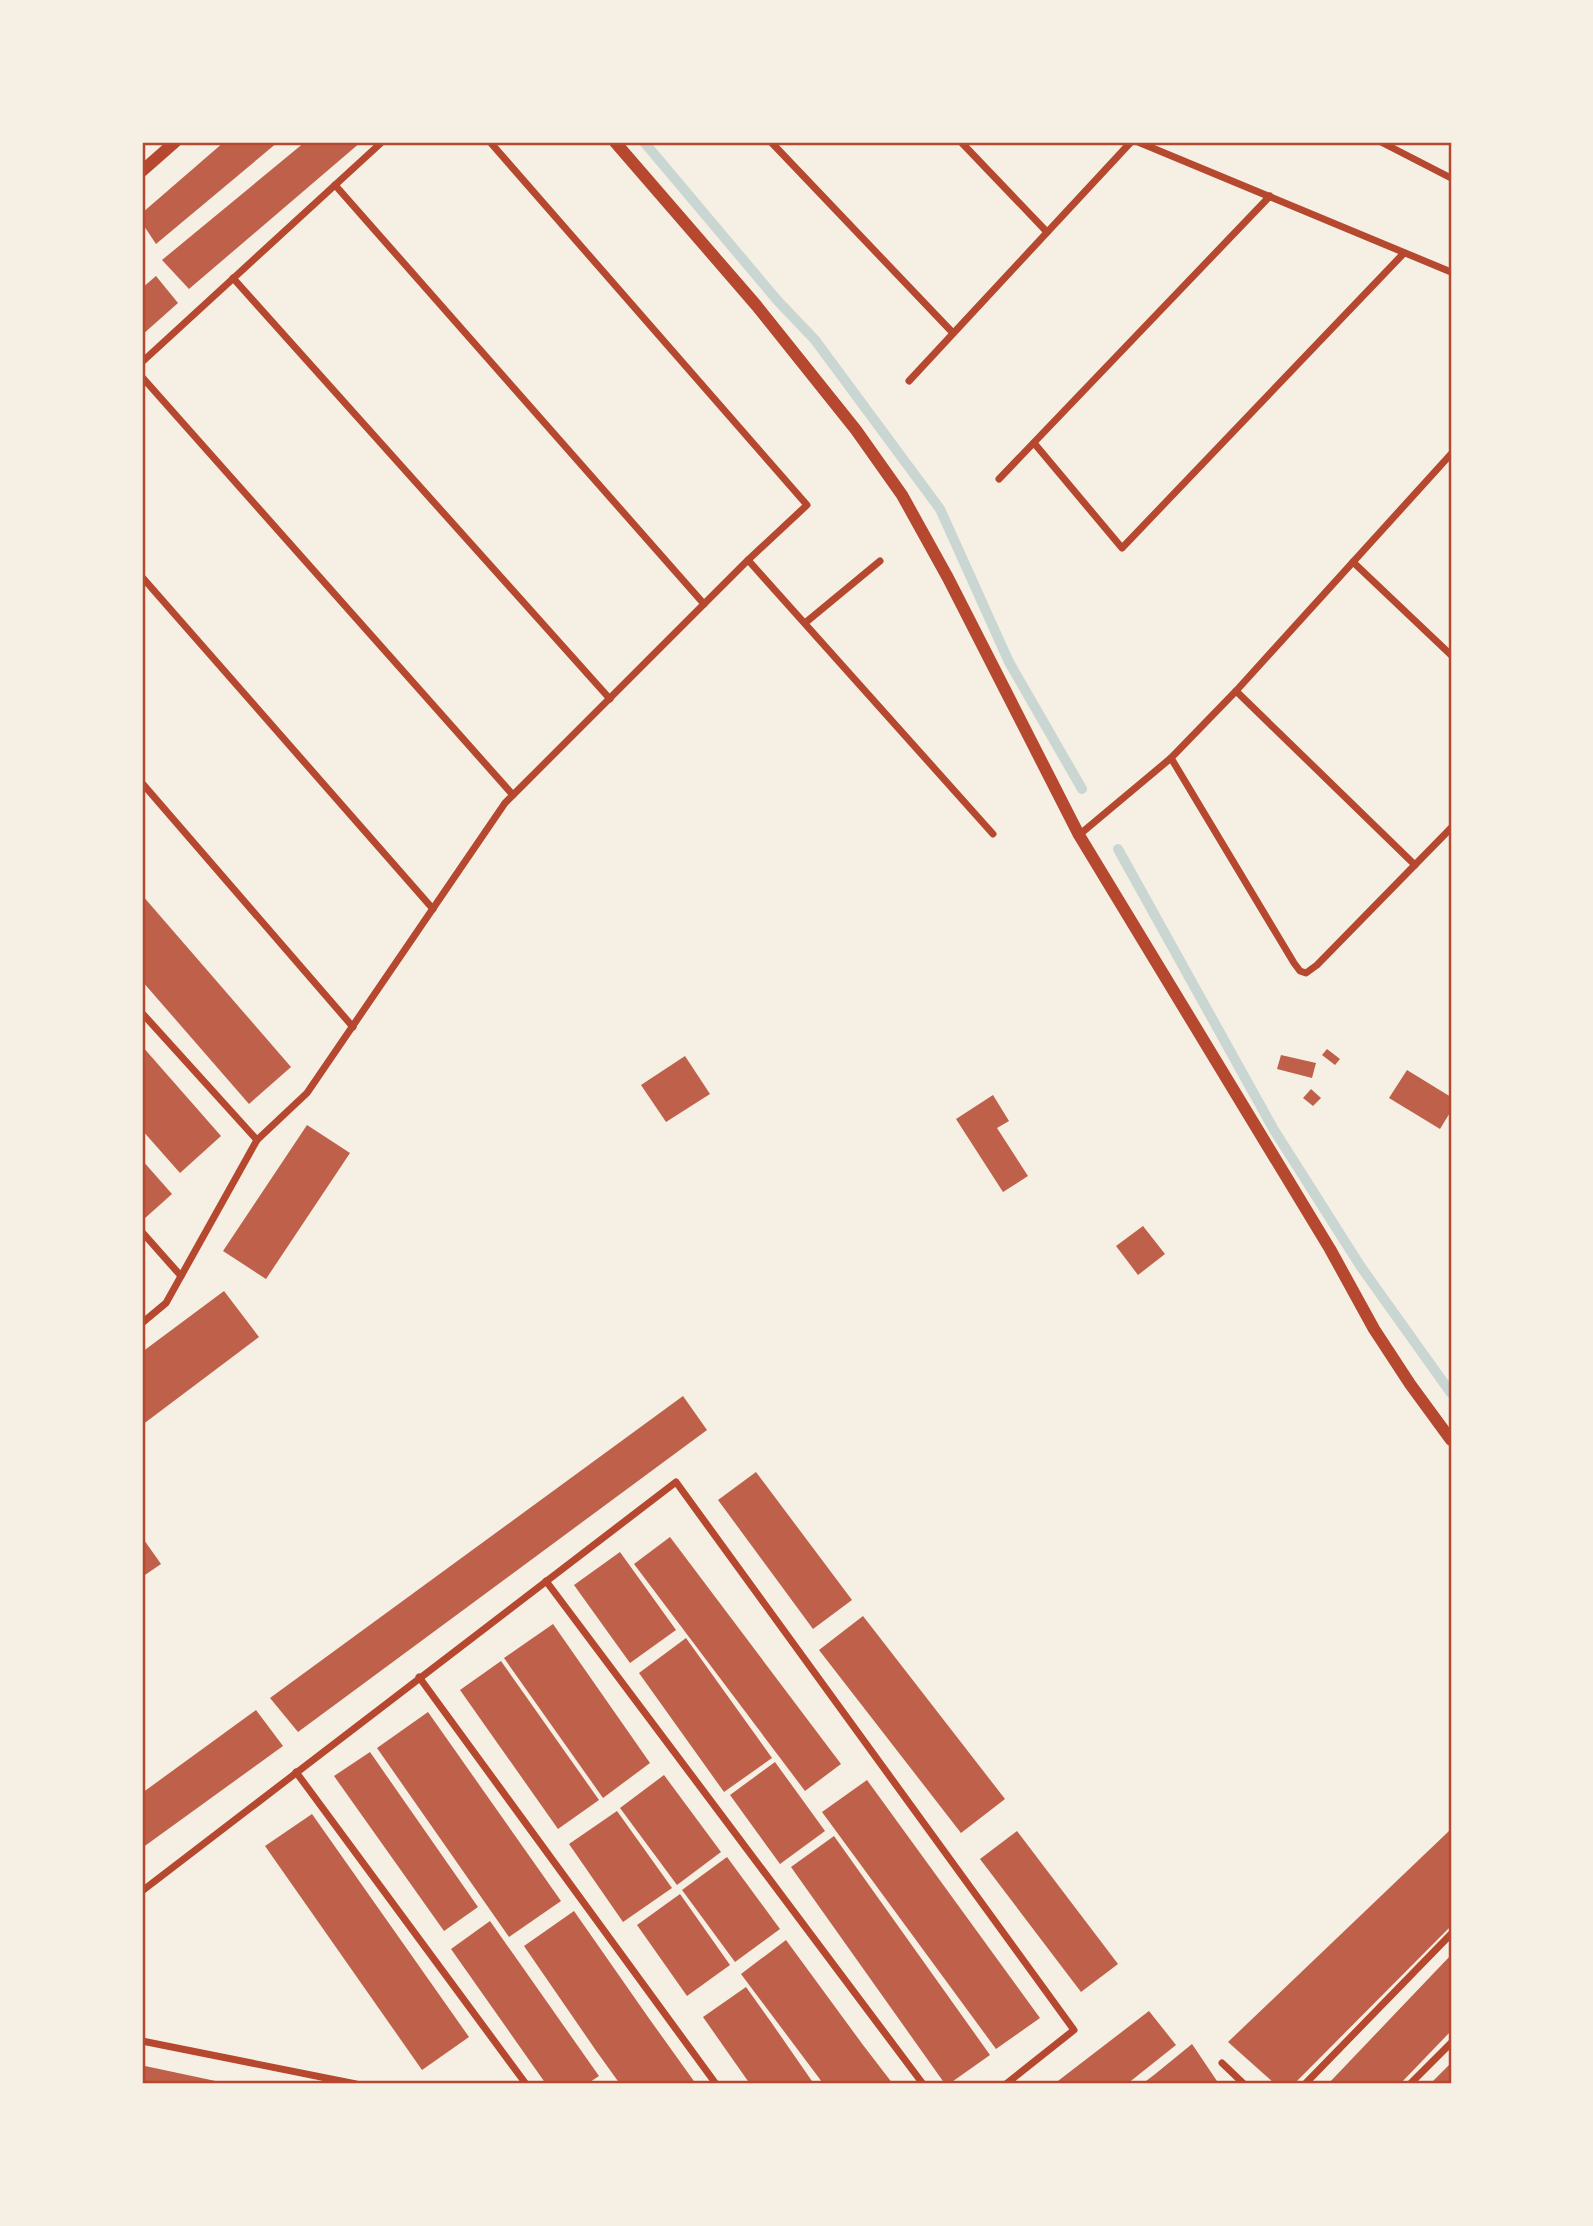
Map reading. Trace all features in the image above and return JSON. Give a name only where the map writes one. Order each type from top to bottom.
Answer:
[{"type":"street","points":[[142,172],[175,142]]},
{"type":"street","points":[[142,362],[382,142]]},
{"type":"street","points":[[142,1323],[166,1303],[257,1140],[307,1093],[505,803],[748,560],[807,505],[490,142]]},
{"type":"street","points":[[615,142],[756,305],[856,430],[902,495],[948,578],[1079,835],[1330,1249],[1374,1329],[1451,1440]]},
{"type":"street","points":[[771,142],[953,333]]},
{"type":"street","points":[[961,142],[1047,232]]},
{"type":"street","points":[[909,381],[1131,142]]},
{"type":"street","points":[[1138,142],[1451,272]]},
{"type":"street","points":[[1381,142],[1451,178]]},
{"type":"street","points":[[335,185],[704,604]]},
{"type":"street","points":[[999,479],[1270,196]]},
{"type":"street","points":[[1034,443],[1122,548],[1404,253]]},
{"type":"street","points":[[233,278],[610,699]]},
{"type":"street","points":[[142,377],[513,796]]},
{"type":"street","points":[[1079,835],[1171,758],[1236,691],[1451,454]]},
{"type":"street","points":[[748,560],[993,834]]},
{"type":"street","points":[[805,623],[880,561]]},
{"type":"street","points":[[1353,562],[1451,655]]},
{"type":"street","points":[[142,576],[433,909]]},
{"type":"street","points":[[1236,691],[1415,865]]},
{"type":"street","points":[[1171,758],[1300,971],[1306,973],[1317,965],[1451,828]]},
{"type":"street","points":[[142,783],[353,1027]]},
{"type":"street","points":[[142,1013],[257,1140]]},
{"type":"street","points":[[142,1233],[181,1276]]},
{"type":"street","points":[[142,1891],[676,1482],[1074,2030],[1006,2084]]},
{"type":"street","points":[[546,1581],[923,2084]]},
{"type":"street","points":[[419,1678],[716,2084]]},
{"type":"street","points":[[296,1772],[526,2084]]},
{"type":"street","points":[[1305,2084],[1451,1934]]},
{"type":"street","points":[[142,2041],[356,2084]]},
{"type":"street","points":[[1409,2084],[1451,2043]]},
{"type":"street","points":[[1222,2063],[1244,2084]]},
{"type":"building","points":[[224,142],[278,142],[156,244],[142,223],[142,213]]},
{"type":"building","points":[[305,142],[361,142],[189,289],[162,260]]},
{"type":"building","points":[[156,276],[178,303],[142,335],[142,288]]},
{"type":"building","points":[[142,895],[291,1067],[249,1104],[142,981]]},
{"type":"building","points":[[142,1046],[221,1136],[180,1173],[142,1130]]},
{"type":"building","points":[[1327,1049],[1340,1059],[1335,1065],[1322,1055]]},
{"type":"building","points":[[1281,1055],[1316,1063],[1312,1078],[1277,1069]]},
{"type":"building","points":[[685,1056],[710,1094],[666,1122],[641,1085]]},
{"type":"building","points":[[1407,1070],[1451,1097],[1451,1111],[1440,1129],[1389,1098]]},
{"type":"building","points":[[1311,1089],[1321,1098],[1313,1106],[1303,1098]]},
{"type":"building","points":[[993,1095],[1009,1121],[997,1128],[1028,1176],[1003,1192],[956,1119]]},
{"type":"building","points":[[307,1125],[350,1153],[266,1279],[223,1251]]},
{"type":"building","points":[[142,1160],[172,1194],[144,1219],[142,1216]]},
{"type":"building","points":[[1143,1226],[1165,1254],[1138,1275],[1116,1246]]},
{"type":"building","points":[[224,1291],[259,1337],[142,1425],[142,1352]]},
{"type":"building","points":[[683,1396],[707,1430],[298,1732],[270,1698]]},
{"type":"building","points":[[756,1472],[852,1600],[813,1629],[718,1500]]},
{"type":"building","points":[[142,1537],[161,1564],[142,1577]]},
{"type":"building","points":[[670,1537],[841,1764],[805,1791],[634,1564]]},
{"type":"building","points":[[620,1552],[676,1630],[630,1663],[574,1585]]},
{"type":"building","points":[[863,1616],[1005,1799],[961,1833],[819,1650]]},
{"type":"building","points":[[553,1624],[650,1763],[603,1798],[504,1658]]},
{"type":"building","points":[[686,1638],[772,1758],[724,1792],[639,1673]]},
{"type":"building","points":[[501,1661],[599,1800],[558,1829],[460,1690]]},
{"type":"building","points":[[256,1710],[283,1746],[142,1848],[142,1793]]},
{"type":"building","points":[[428,1712],[561,1901],[509,1937],[377,1748]]},
{"type":"building","points":[[370,1752],[478,1907],[444,1931],[334,1776]]},
{"type":"building","points":[[775,1762],[825,1831],[780,1864],[730,1795]]},
{"type":"building","points":[[664,1775],[721,1852],[677,1885],[620,1808]]},
{"type":"building","points":[[867,1780],[1040,2018],[996,2049],[822,1812]]},
{"type":"building","points":[[617,1811],[672,1888],[623,1922],[569,1844]]},
{"type":"building","points":[[312,1814],[469,2037],[422,2070],[265,1846]]},
{"type":"building","points":[[1017,1831],[1118,1964],[1081,1992],[980,1859]]},
{"type":"building","points":[[1449,1831],[1451,1926],[1294,2084],[1275,2084],[1228,2042]]},
{"type":"building","points":[[834,1836],[990,2055],[949,2084],[945,2084],[791,1867]]},
{"type":"building","points":[[727,1857],[780,1929],[735,1962],[682,1890]]},
{"type":"building","points":[[680,1894],[730,1965],[687,1996],[637,1925]]},
{"type":"building","points":[[574,1911],[696,2084],[620,2084],[597,2052],[524,1946]]},
{"type":"building","points":[[490,1921],[599,2076],[587,2084],[546,2084],[451,1949]]},
{"type":"building","points":[[786,1940],[893,2084],[823,2084],[741,1974]]},
{"type":"building","points":[[1451,1955],[1451,2031],[1400,2084],[1328,2084]]},
{"type":"building","points":[[746,1987],[814,2084],[750,2084],[703,2017]]},
{"type":"building","points":[[1149,2011],[1176,2045],[1127,2084],[1054,2084]]},
{"type":"building","points":[[1192,2044],[1219,2084],[1142,2084],[1154,2075]]},
{"type":"building","points":[[1451,2063],[1451,2084],[1430,2084]]},
{"type":"building","points":[[145,2066],[225,2083],[225,2084],[142,2084]]},
{"type":"waterway","points":[[644,142],[777,300],[815,340],[940,509],[1009,662],[1082,789]]},
{"type":"waterway","points":[[1118,849],[1274,1130],[1361,1267],[1451,1393]]}]
